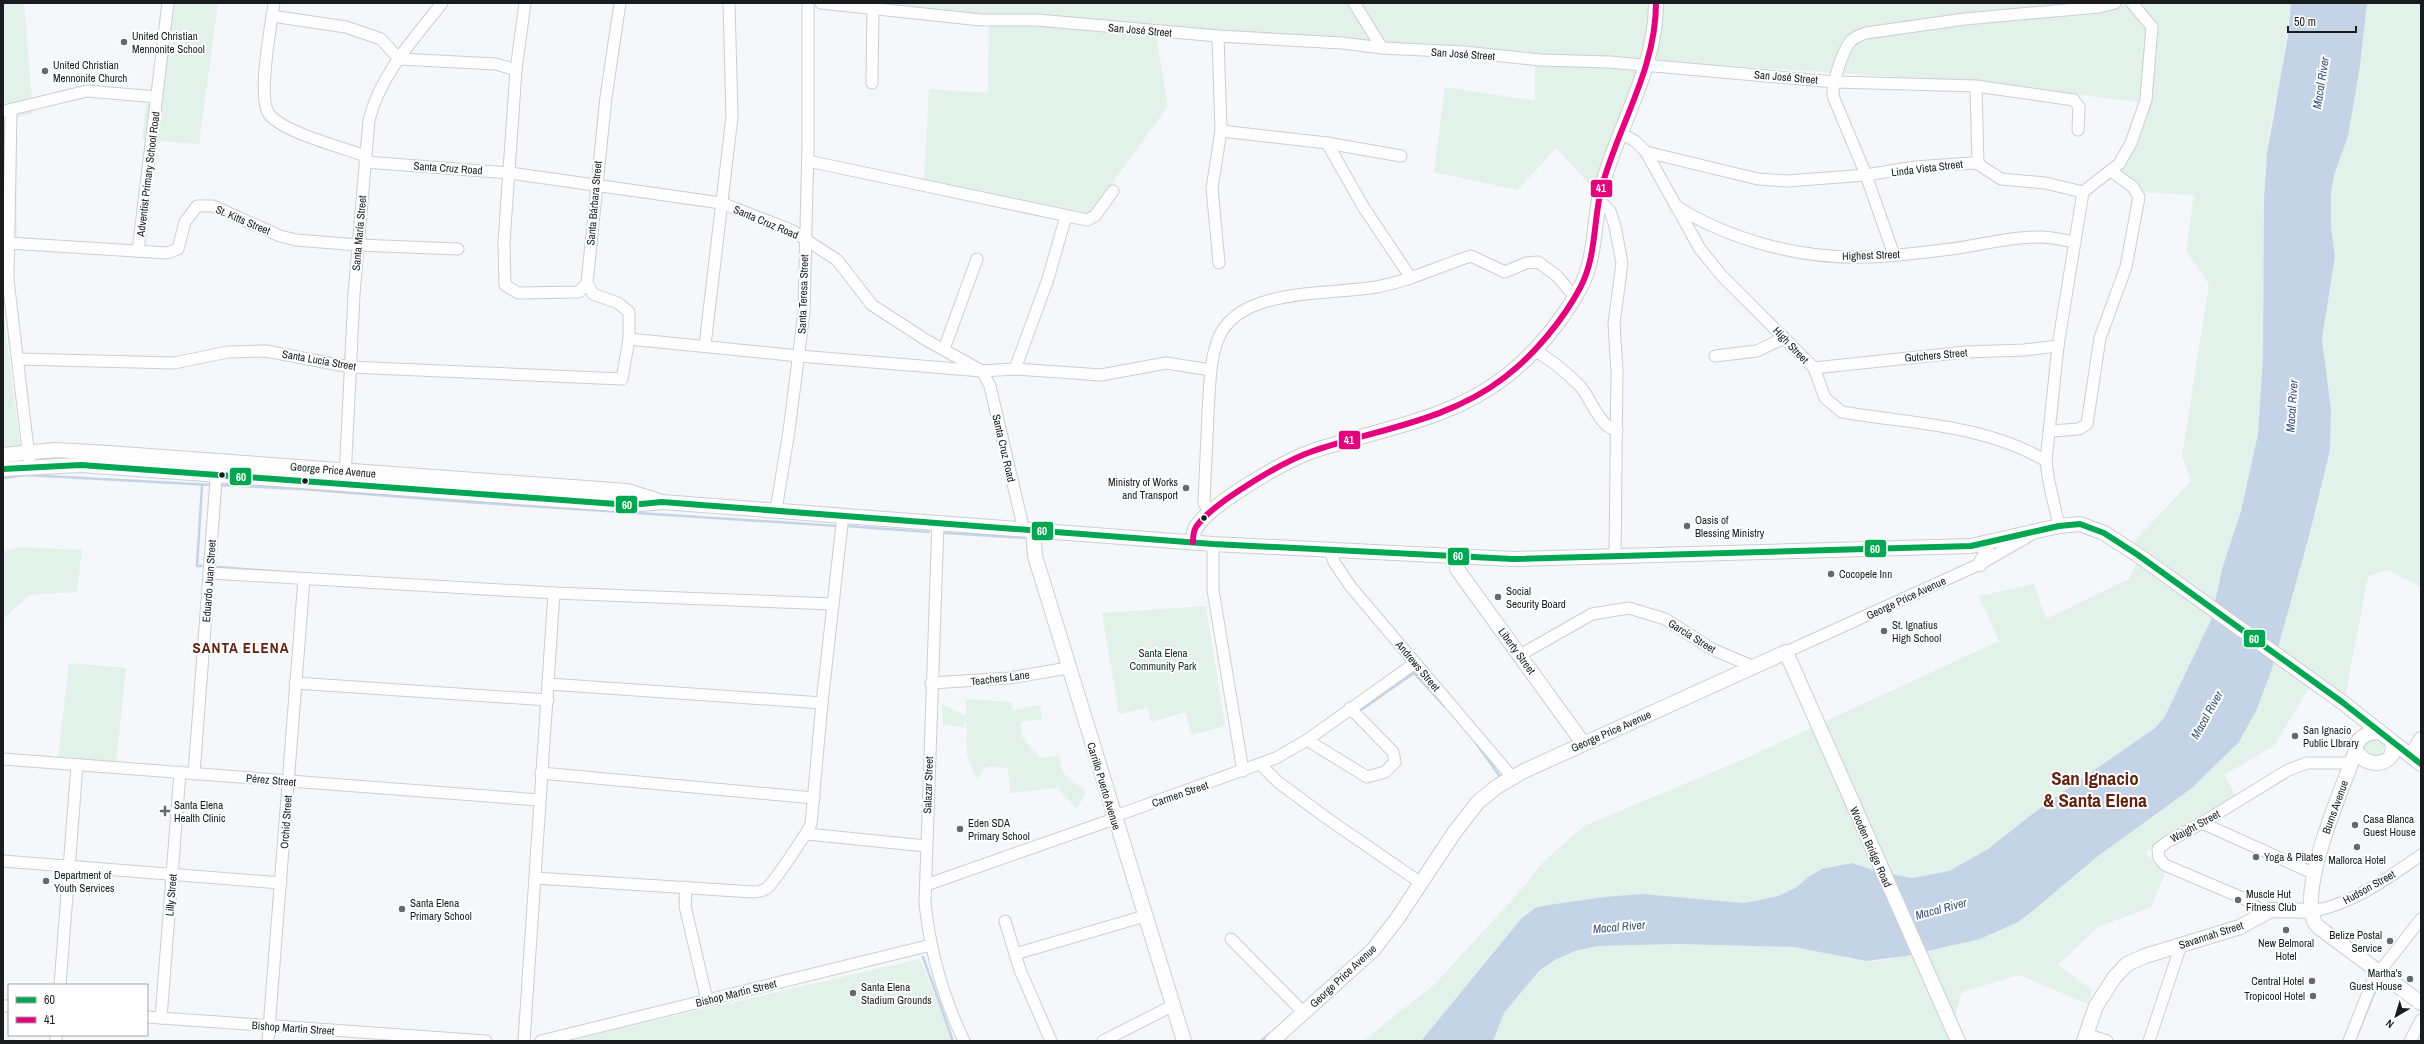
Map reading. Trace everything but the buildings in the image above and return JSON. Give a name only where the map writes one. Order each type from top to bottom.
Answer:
[{"type":"main road","points":[[1193,542],[1194,530],[1210,514],[1259,478],[1300,456],[1414,422],[1474,396],[1504,378],[1533,350],[1575,297],[1586,276],[1599,200],[1609,165],[1647,65],[1654,30],[1656,3]]},
{"type":"main road","name":"George Price Avenue","points":[[3,468],[30,460],[78,451],[217,460],[345,478]]},
{"type":"main road","name":"George Price Avenue","points":[[3,455],[30,460],[81,465],[216,475],[345,478],[627,491],[662,502],[1213,544],[1513,559],[1615,558],[1981,544],[2035,533],[2059,526],[2080,524],[2096,529],[2150,564],[2342,702],[2379,732]]},
{"type":"main road","name":"Carrillo Puerto Avenue","points":[[1033,530],[1035,556],[1068,668],[1192,1041]]},
{"type":"main road","name":"Carrillo Puerto Avenue","points":[[1033,530],[1043,555],[1145,916],[1184,1041]]},
{"type":"main road","points":[[1980,564],[1987,552],[1981,544]]},
{"type":"main road","name":"Liberty Street","points":[[1457,557],[1457,569],[1583,743]]},
{"type":"main road","name":"George Price Avenue","points":[[1272,1041],[1373,950],[1421,883],[1466,816],[1487,793],[1512,777],[1583,743],[1786,652]]},
{"type":"main road","name":"Wooden Bridge Road","points":[[1786,652],[1958,1041]]},
{"type":"main road","points":[[2393,742],[2392,755],[2379,763],[2354,757],[2360,738],[2369,733],[2379,732],[2393,742],[2416,760],[2421,739]]},
{"type":"main road","name":"Burns Avenue","points":[[2313,911],[2314,881],[2324,836],[2354,757]]},
{"type":"main road","name":"Burns Avenue","points":[[2291,910],[2307,897],[2314,881]]},
{"type":"main road","name":"Savannah Street","points":[[2085,1038],[2096,1006],[2114,978],[2127,964],[2181,945],[2240,927],[2265,913],[2278,908],[2313,911]]},
{"type":"main road","points":[[2313,911],[2315,923],[2318,927],[2377,973],[2421,1003]]},
{"type":"street","name":"Adventist Primary School Road","points":[[138,251],[168,3]]},
{"type":"street","name":"Santa Cruz Road","points":[[274,3],[264,98],[269,114],[285,127],[365,159],[510,173],[720,203],[791,230],[837,260],[872,305],[982,371],[990,386],[1022,522],[1033,530]]},
{"type":"street","name":"Santa María Street","points":[[345,478],[358,245],[365,159],[371,111],[383,84],[399,59],[442,3]]},
{"type":"street","points":[[525,3],[516,70],[504,242],[505,285],[518,293],[579,292],[593,294],[618,303],[629,312],[629,339],[705,345],[799,356],[982,371],[1015,369],[1101,375],[1166,363],[1210,370]]},
{"type":"street","name":"Santa Bárbara Street","points":[[587,284],[606,97],[620,3]]},
{"type":"street","points":[[705,345],[720,203],[732,117],[729,3]]},
{"type":"street","name":"Santa Teresa Street","points":[[776,510],[799,356],[804,312],[804,239],[808,161],[808,3]]},
{"type":"street","name":"San José Street","points":[[821,3],[873,10],[981,20],[1052,22],[1218,36],[1335,43],[1382,48],[1464,52],[1542,60],[1587,60],[1834,82],[1976,86],[2074,100],[2079,107],[2078,130]]},
{"type":"street","points":[[1354,3],[1382,48]]},
{"type":"street","points":[[1894,255],[1866,175],[1833,96],[1834,82],[1849,43],[1856,37],[1866,33],[1966,19],[2078,9],[2115,3]]},
{"type":"street","points":[[2059,526],[2046,461],[2051,431],[2058,346],[2083,192],[2111,171],[2125,154],[2139,123],[2146,100],[2150,72],[2152,27],[2132,3]]},
{"type":"street","points":[[872,83],[873,10]]},
{"type":"street","points":[[272,16],[346,27],[381,39],[399,59],[496,64],[516,70]]},
{"type":"street","points":[[1218,36],[1220,131],[1212,188],[1219,263]]},
{"type":"street","points":[[1976,86],[1978,164]]},
{"type":"street","name":"Adventist Primary School Road","points":[[7,110],[87,91],[156,97]]},
{"type":"street","points":[[7,110],[8,280],[30,460]]},
{"type":"street","points":[[1220,131],[1327,143],[1401,156]]},
{"type":"street","name":"High Street","points":[[1622,134],[1635,141],[1646,152],[1693,238],[1708,261],[1814,368],[1825,398],[1842,412],[1990,435],[2016,444],[2046,461]]},
{"type":"street","points":[[1327,143],[1364,208],[1411,278]]},
{"type":"street","name":"Linda Vista Street","points":[[1646,152],[1771,180],[1800,181],[1866,175],[1915,167],[1964,163],[1978,164],[2001,179],[2046,183],[2083,192]]},
{"type":"street","points":[[808,161],[1087,220],[1095,216],[1113,191]]},
{"type":"street","points":[[2051,431],[2080,429],[2087,424],[2100,338],[2129,254],[2138,196],[2132,187],[2111,171]]},
{"type":"street","points":[[1599,200],[1610,211],[1621,248],[1621,275],[1614,324],[1617,370],[1615,558]]},
{"type":"street","name":"St. Kitts Street","points":[[8,243],[167,253],[178,249],[184,222],[198,206],[213,206],[286,237],[358,245],[458,249]]},
{"type":"street","name":"Highest Street","points":[[1676,206],[1714,227],[1763,243],[1835,256],[1865,258],[1943,250],[2022,238],[2050,237],[2075,242]]},
{"type":"street","points":[[1015,369],[1048,278],[1066,216]]},
{"type":"street","points":[[1210,514],[1204,503],[1210,370],[1218,338],[1224,326],[1236,314],[1253,305],[1270,300],[1376,287],[1411,278],[1471,256],[1505,272],[1526,263],[1538,262],[1556,275],[1575,297]]},
{"type":"street","points":[[944,349],[977,259]]},
{"type":"street","points":[[579,292],[587,284],[593,294]]},
{"type":"street","points":[[1715,356],[1758,351],[1784,338]]},
{"type":"street","name":"Santa Lucía Street","points":[[18,359],[174,363],[228,352],[266,351],[350,367],[622,379],[629,339]]},
{"type":"street","name":"Gutchers Street","points":[[1814,368],[1943,354],[2024,350],[2058,346]]},
{"type":"street","points":[[1533,350],[1569,375],[1587,395],[1604,424],[1617,431]]},
{"type":"street","name":"Eduardo Juan Street","points":[[194,774],[217,460]]},
{"type":"street","points":[[535,878],[753,892],[764,890],[772,883],[807,834],[811,824],[822,703],[843,515]]},
{"type":"street","name":"Salazar Street","points":[[938,522],[931,683],[925,903],[931,945],[940,981],[964,1041]]},
{"type":"street","name":"George Price Avenue","points":[[1786,652],[1980,564],[2035,533]]},
{"type":"street","points":[[1213,544],[1213,590],[1232,717],[1243,771]]},
{"type":"street","name":"Andrews Street","points":[[1331,551],[1331,558],[1342,576],[1512,777]]},
{"type":"street","points":[[209,573],[554,593],[833,604]]},
{"type":"street","name":"Orchid Street","points":[[268,1041],[304,579]]},
{"type":"street","points":[[524,1041],[554,593]]},
{"type":"street","name":"García Street","points":[[1520,656],[1592,614],[1629,608],[1665,619],[1712,650],[1754,667]]},
{"type":"street","name":"Carmen Street","points":[[926,885],[1261,765],[1307,740],[1415,663]]},
{"type":"street","name":"Teachers Lane","points":[[931,683],[1002,678],[1068,668]]},
{"type":"street","points":[[295,683],[548,700]]},
{"type":"street","points":[[549,684],[822,703]]},
{"type":"street","points":[[1307,740],[1367,777],[1385,772],[1395,762],[1393,752],[1350,708]]},
{"type":"street","name":"Waight Street","points":[[2265,913],[2245,899],[2166,865],[2157,854],[2162,845],[2299,765],[2354,757]]},
{"type":"street","name":"Pérez Street","points":[[3,759],[539,800]]},
{"type":"street","points":[[60,984],[77,765]]},
{"type":"street","points":[[1261,765],[1278,782],[1328,820],[1421,883]]},
{"type":"street","name":"Lilly Street","points":[[161,1018],[180,772]]},
{"type":"street","points":[[541,773],[814,798]]},
{"type":"street","points":[[2202,823],[2314,881]]},
{"type":"street","points":[[807,834],[926,846]]},
{"type":"street","name":"Hudson Street","points":[[2313,911],[2334,906],[2355,897],[2421,856]]},
{"type":"street","points":[[3,861],[69,865],[281,883]]},
{"type":"street","points":[[686,887],[685,906],[707,1000]]},
{"type":"street","points":[[1015,954],[1145,916]]},
{"type":"street","points":[[2349,1041],[2370,985],[2377,973],[2421,919]]},
{"type":"street","points":[[1005,921],[1015,954],[1051,1041]]},
{"type":"street","points":[[1231,939],[1304,1013]]},
{"type":"street","name":"Bishop Martin Street","points":[[541,1041],[931,945]]},
{"type":"street","points":[[2149,1041],[2181,945]]},
{"type":"street","points":[[1103,1041],[1172,1006]]},
{"type":"street","name":"Bishop Martin Street","points":[[148,1017],[486,1041]]},
{"type":"street","points":[[2410,1041],[2421,1020]]},
{"type":"street","points":[[2085,1038],[2107,1041]]},
{"type":"green space","points":[[3,3],[24,3],[33,113],[16,118],[17,237],[3,235]]},
{"type":"green space","points":[[167,3],[218,3],[199,144],[142,140],[146,104],[162,105]]},
{"type":"green space","points":[[833,3],[2291,3],[2282,71],[2270,127],[2265,172],[2263,355],[2258,434],[2241,511],[2222,569],[2211,620],[2164,718],[2155,728],[2044,805],[1988,849],[1949,871],[1912,878],[1875,871],[1852,863],[1808,877],[1797,887],[1778,896],[1744,903],[1603,897],[1535,908],[1521,919],[1421,1041],[1363,1041],[1435,984],[1521,890],[1543,862],[1584,826],[1742,760],[1999,641],[1979,596],[2034,584],[2046,619],[2129,579],[2138,562],[2153,560],[2134,542],[2191,481],[2182,456],[2209,284],[2186,251],[2194,195],[2143,192],[2118,170],[2146,103],[1974,82],[1642,60],[1594,189],[1556,148],[1518,190],[1434,172],[1445,87],[1535,101],[1535,54],[1155,28],[1168,106],[1087,218],[924,182],[929,89],[988,93],[989,15]]},
{"type":"green space","points":[[2367,3],[2421,3],[2421,587],[2388,570],[2368,576],[2345,698],[2310,686],[2274,746],[2224,775],[2236,796],[2145,853],[2166,871],[2151,907],[2098,927],[2058,965],[2092,990],[2088,1004],[2019,975],[1962,992],[1955,1017],[1966,1041],[1493,1041],[1504,1013],[1539,971],[1555,960],[1575,951],[1598,946],[1678,944],[1794,947],[1822,951],[1850,959],[1880,961],[1980,939],[2016,923],[2098,856],[2192,788],[2239,742],[2257,709],[2273,666],[2309,536],[2330,450],[2331,409],[2322,339],[2335,256],[2331,227],[2331,192],[2334,175],[2348,136],[2360,66]]},
{"type":"green space","points":[[3,310],[20,446],[3,448]]},
{"type":"green space","points":[[20,547],[82,550],[77,592],[29,595],[3,619],[3,552]]},
{"type":"green space","name":"Santa Elena Community Park","points":[[1206,606],[1225,726],[1192,735],[1185,712],[1151,722],[1148,708],[1119,714],[1102,613]]},
{"type":"green space","points":[[69,663],[126,668],[116,763],[58,758]]},
{"type":"green space","points":[[966,699],[1011,702],[1013,710],[1040,705],[1042,719],[1021,722],[1022,737],[1040,758],[1059,756],[1063,773],[1086,792],[1077,809],[1057,788],[1010,793],[1008,768],[987,766],[977,779],[967,756],[966,718],[964,727],[943,725],[942,704],[966,716]]},
{"type":"green space","points":[[2365,734],[2383,740],[2384,749],[2380,756],[2367,758],[2360,740]]},
{"type":"green space","name":"Santa Elena Stadium Grounds","points":[[920,959],[952,1041],[571,1041],[618,1029]]},
{"type":"water","name":"Macal River","points":[[2291,3],[2367,3],[2360,66],[2348,136],[2334,175],[2331,192],[2331,227],[2335,256],[2322,339],[2331,409],[2330,450],[2309,536],[2273,666],[2257,709],[2239,742],[2192,788],[2098,856],[2030,913],[2016,923],[1980,939],[1906,956],[1866,961],[1794,947],[1678,944],[1598,946],[1575,951],[1555,960],[1539,971],[1504,1013],[1493,1041],[1421,1041],[1521,919],[1535,908],[1604,897],[1642,894],[1744,903],[1778,896],[1797,887],[1808,877],[1822,869],[1852,863],[1876,871],[1912,878],[1949,871],[1988,849],[2044,805],[2155,728],[2164,718],[2211,620],[2222,569],[2241,511],[2258,434],[2263,355],[2264,200],[2267,153],[2288,35]]},
{"type":"waterway","points":[[3,478],[26,475],[212,485]]},
{"type":"waterway","points":[[202,485],[197,566],[202,566]]},
{"type":"waterway","points":[[219,485],[301,489],[467,502],[839,526]]},
{"type":"waterway","points":[[846,526],[929,532]]},
{"type":"waterway","points":[[945,533],[1028,538]]},
{"type":"waterway","points":[[218,567],[295,573]]},
{"type":"waterway","points":[[1358,712],[1414,673],[1444,706]]},
{"type":"waterway","points":[[1476,743],[1501,778]]},
{"type":"waterway","points":[[923,957],[953,1041]]},
{"type":"waterway","points":[[2356,1038],[2380,979]]},
{"type":"waterway","points":[[1261,1041],[1269,1034]]},
{"type":"transit line","name":"41","points":[[1193,542],[1193,534],[1195,529],[1204,517],[1232,495],[1267,473],[1313,451],[1412,422],[1461,404],[1483,392],[1505,377],[1537,348],[1565,312],[1580,288],[1585,276],[1592,251],[1602,186],[1650,51],[1656,3]]},
{"type":"transit line","name":"60","points":[[3,469],[81,465],[630,505],[662,502],[1213,544],[1513,559],[1971,546],[2059,526],[2080,524],[2104,533],[2138,555],[2342,702],[2421,764]]},
{"type":"place","name":"United Christian Mennonite School","points":[[124,42]]},
{"type":"place","name":"United Christian Mennonite Church","points":[[45,71]]},
{"type":"place","name":"Ministry of Works and Transport","points":[[1186,488]]},
{"type":"place","name":"Oasis of Blessing Ministry","points":[[1687,526]]},
{"type":"place","name":"Cocopele Inn","points":[[1831,574]]},
{"type":"place","name":"Social Security Board","points":[[1498,597]]},
{"type":"place","name":"St. Ignatius High School","points":[[1884,631]]},
{"type":"place","name":"San Ignacio Public LIbrary","points":[[2295,736]]},
{"type":"place","name":"Santa Elena Health Clinic","points":[[165,811]]},
{"type":"place","name":"Casa Blanca Guest House","points":[[2355,825]]},
{"type":"place","name":"Eden SDA Primary School","points":[[960,829]]},
{"type":"place","name":"Mallorca Hotel","points":[[2357,847]]},
{"type":"place","name":"Yoga & Pilates","points":[[2256,857]]},
{"type":"place","name":"Department of Youth Services","points":[[46,881]]},
{"type":"place","name":"Muscle Hut Fitness Club","points":[[2238,900]]},
{"type":"place","name":"Santa Elena Primary School","points":[[402,909]]},
{"type":"place","name":"New Belmoral Hotel","points":[[2286,930]]},
{"type":"place","name":"Belize Postal Service","points":[[2390,941]]},
{"type":"place","name":"Martha's Guest House","points":[[2410,979]]},
{"type":"place","name":"Central Hotel","points":[[2312,981]]},
{"type":"place","name":"Santa Elena Stadium Grounds","points":[[853,993]]},
{"type":"place","name":"Tropicool Hotel","points":[[2313,996]]},
{"type":"district","name":"SANTA ELENA","points":[[241,648]]},
{"type":"district","name":"San Ignacio & Santa Elena","points":[[2095,789]]}]
